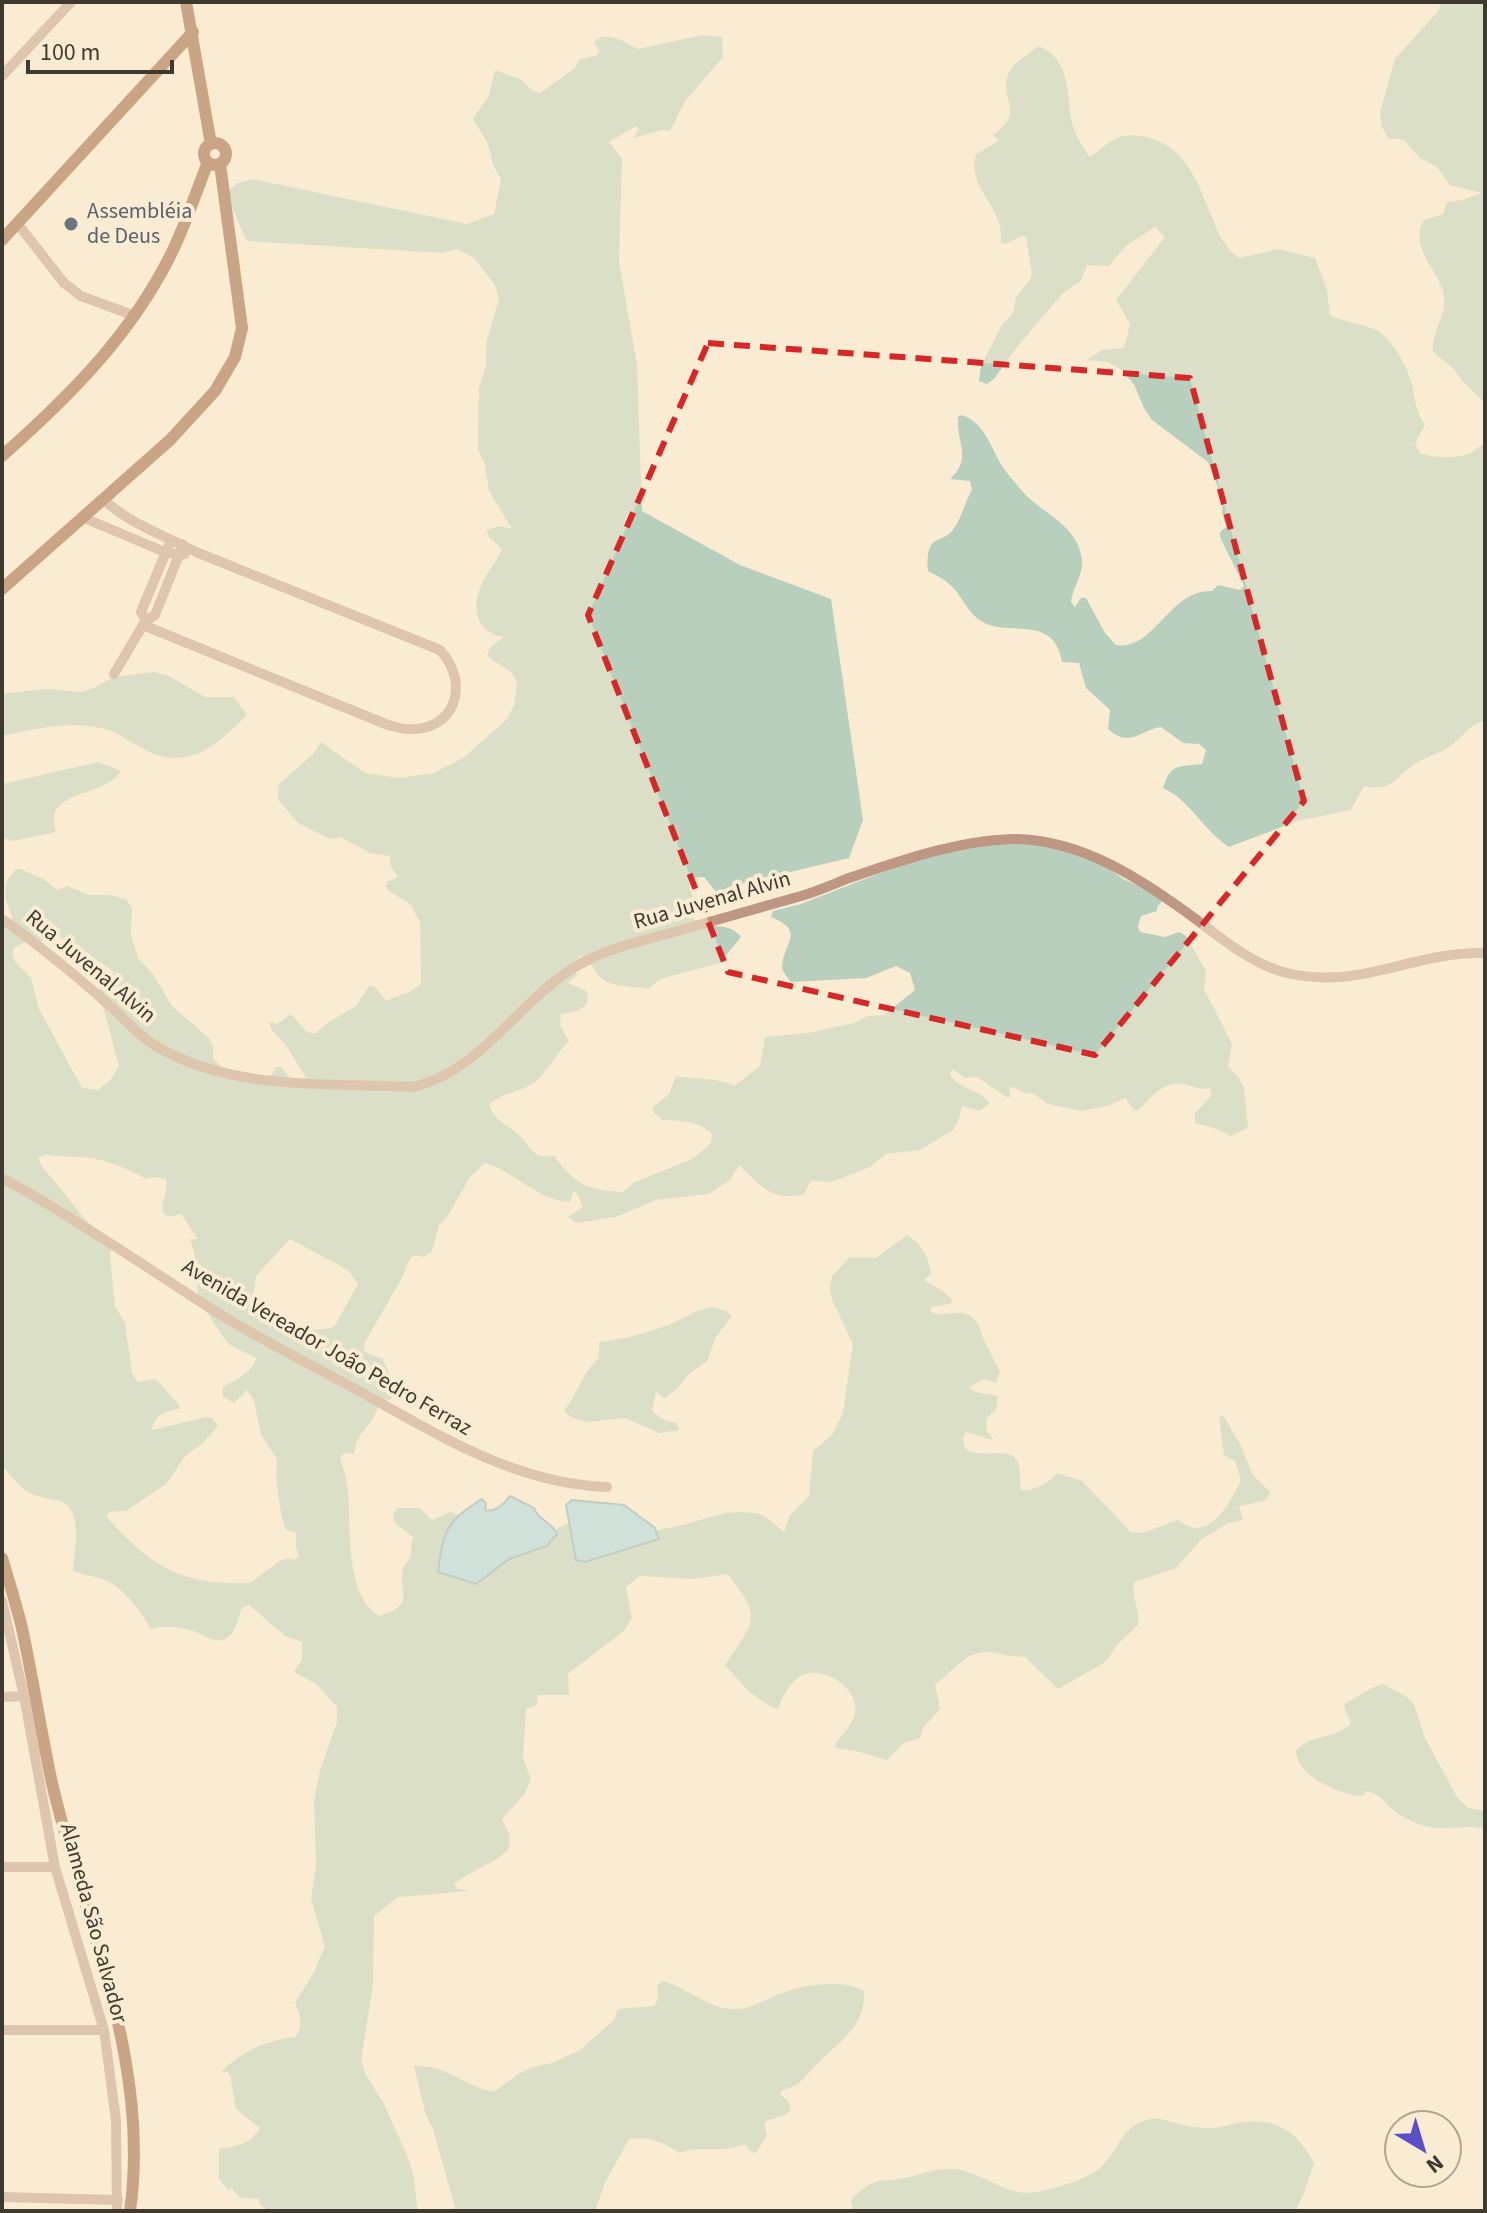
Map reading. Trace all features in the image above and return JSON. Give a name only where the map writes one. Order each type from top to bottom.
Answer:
[{"type":"main road","points":[[186,2],[211,144]]},
{"type":"main road","points":[[2,240],[193,32]]},
{"type":"main road","points":[[2,456],[97,366],[135,316],[174,248],[214,163],[225,160],[224,148],[218,143],[206,148],[205,155],[214,163],[242,328],[235,357],[215,391],[170,440],[2,589]]},
{"type":"main road","points":[[2,1558],[21,1626],[52,1784],[117,2013],[132,2109],[133,2185],[130,2211]]},
{"type":"street","points":[[2,76],[61,7],[71,2]]},
{"type":"street","points":[[17,223],[64,283],[81,296],[135,316]]},
{"type":"street","points":[[104,500],[122,516],[177,546],[440,650],[457,678],[454,701],[447,713],[424,727],[407,729],[388,725],[144,623]]},
{"type":"street","points":[[84,518],[165,552]]},
{"type":"street","points":[[144,623],[141,612],[165,552],[177,546]]},
{"type":"street","points":[[114,674],[144,623],[155,615],[177,546]]},
{"type":"street","name":"Rua Juvenal Alvin","points":[[2,919],[56,958],[159,1049],[182,1059],[224,1072],[285,1083],[414,1087],[435,1082],[453,1071],[493,1039],[553,982],[581,963],[612,949],[807,894],[851,877],[935,852],[979,842],[1013,839],[1049,842],[1119,868],[1155,889],[1254,960],[1305,977],[1339,979],[1458,952],[1485,953]]},
{"type":"street","name":"Avenida Vereador João Pedro Ferraz","points":[[2,1178],[52,1205],[214,1311],[468,1451],[573,1486],[607,1487]]},
{"type":"street","name":"Alameda São Salvador","points":[[2,1601],[24,1696],[55,1867],[104,2030],[116,2120],[118,2205]]},
{"type":"street","points":[[2,1697],[24,1696]]},
{"type":"street","points":[[2,1867],[55,1867]]},
{"type":"street","points":[[2,2030],[104,2030]]},
{"type":"street","points":[[2,2197],[118,2205]]},
{"type":"highlighted area","points":[[708,343],[1190,378],[1304,801],[1095,1055],[728,972],[588,615]]},
{"type":"green space","points":[[1440,2],[1485,2],[1485,403],[1454,369],[1433,352],[1444,297],[1420,241],[1424,220],[1443,214],[1447,202],[1482,193],[1450,185],[1437,167],[1420,158],[1404,140],[1388,138],[1382,127],[1380,112],[1395,59],[1439,10]]},
{"type":"green space","points":[[702,35],[722,37],[723,57],[685,101],[670,131],[662,130],[633,138],[639,129],[636,126],[609,142],[622,159],[619,261],[637,365],[642,511],[740,565],[831,599],[863,820],[849,858],[731,886],[725,894],[716,892],[704,877],[690,878],[695,903],[689,913],[694,919],[707,925],[729,928],[741,937],[720,963],[660,979],[648,989],[612,984],[599,976],[587,958],[581,956],[567,968],[575,970],[577,975],[568,983],[586,991],[588,997],[585,1006],[561,1014],[560,1025],[569,1041],[535,1082],[494,1101],[489,1105],[492,1111],[535,1153],[554,1156],[576,1180],[600,1190],[623,1192],[633,1183],[694,1158],[711,1143],[712,1134],[695,1124],[662,1120],[654,1113],[653,1107],[669,1094],[676,1076],[715,1080],[734,1086],[760,1066],[765,1037],[808,1033],[854,1023],[867,1016],[884,1015],[915,990],[910,973],[896,966],[866,978],[791,982],[782,965],[790,932],[771,917],[773,911],[801,904],[984,836],[1011,835],[1101,859],[1125,880],[1166,897],[1157,911],[1141,916],[1138,927],[1140,932],[1165,937],[1179,932],[1186,936],[1206,971],[1204,989],[1232,1044],[1228,1066],[1244,1088],[1248,1128],[1231,1136],[1195,1123],[1195,1113],[1212,1095],[1210,1088],[1169,1085],[1137,1111],[1133,1110],[1126,1098],[1107,1106],[1081,1111],[1048,1104],[1034,1094],[1012,1087],[1009,1088],[1011,1097],[1006,1097],[977,1077],[965,1078],[952,1069],[950,1075],[954,1080],[990,1103],[980,1111],[962,1106],[953,1130],[920,1150],[886,1154],[870,1167],[832,1182],[811,1181],[804,1194],[775,1194],[761,1186],[739,1165],[730,1180],[709,1194],[656,1200],[616,1217],[576,1223],[568,1217],[583,1207],[576,1192],[573,1192],[570,1202],[558,1200],[485,1163],[470,1177],[446,1219],[439,1225],[432,1252],[423,1257],[415,1255],[410,1258],[364,1344],[365,1352],[383,1359],[396,1390],[392,1398],[378,1406],[373,1419],[358,1439],[354,1454],[345,1453],[340,1457],[348,1488],[352,1558],[360,1592],[368,1606],[379,1616],[391,1612],[402,1602],[403,1568],[410,1557],[414,1538],[395,1523],[393,1513],[397,1508],[420,1508],[432,1520],[450,1512],[457,1514],[465,1522],[520,1550],[571,1521],[645,1536],[712,1516],[742,1512],[762,1515],[784,1532],[790,1515],[809,1496],[813,1451],[832,1435],[843,1413],[853,1344],[832,1300],[832,1276],[850,1257],[876,1258],[907,1235],[921,1247],[926,1257],[931,1274],[924,1280],[953,1301],[932,1307],[930,1311],[938,1314],[962,1313],[972,1317],[1000,1372],[996,1383],[984,1379],[969,1387],[976,1392],[998,1396],[996,1409],[987,1418],[986,1430],[994,1440],[966,1432],[963,1438],[965,1448],[971,1452],[1003,1453],[1015,1457],[1020,1469],[1021,1490],[1040,1486],[1057,1473],[1082,1481],[1131,1532],[1143,1533],[1177,1520],[1194,1528],[1204,1527],[1224,1510],[1241,1480],[1235,1461],[1224,1455],[1219,1418],[1223,1415],[1253,1475],[1271,1493],[1264,1501],[1239,1506],[1243,1520],[1228,1523],[1201,1540],[1176,1568],[1134,1582],[1138,1625],[1102,1664],[1058,1689],[1024,1656],[977,1653],[935,1684],[940,1709],[923,1728],[920,1738],[904,1743],[887,1760],[835,1748],[853,1720],[855,1708],[849,1691],[833,1678],[814,1673],[800,1676],[788,1688],[778,1709],[748,1691],[725,1665],[751,1620],[747,1601],[728,1574],[692,1579],[640,1576],[626,1587],[632,1618],[624,1631],[568,1674],[569,1695],[538,1695],[537,1705],[526,1709],[523,1759],[531,1779],[524,1795],[502,1819],[510,1836],[508,1850],[454,1884],[456,1888],[469,1891],[398,1897],[374,1916],[373,1985],[361,2060],[407,2155],[413,2173],[418,2211],[269,2211],[260,2205],[259,2199],[240,2198],[231,2188],[229,2191],[219,2179],[219,2149],[247,2141],[260,2128],[236,2109],[230,2075],[220,2073],[245,2053],[264,2044],[295,2037],[300,2029],[300,2016],[295,2003],[325,1946],[311,1899],[316,1864],[314,1801],[320,1770],[337,1722],[337,1707],[316,1684],[294,1672],[302,1659],[302,1642],[285,1636],[249,1605],[242,1608],[234,1630],[222,1640],[180,1628],[151,1629],[119,1589],[105,1580],[73,1571],[76,1532],[72,1513],[67,1506],[30,1493],[2,1466],[2,919],[11,920],[12,916],[6,884],[18,868],[42,878],[58,890],[67,886],[89,895],[126,899],[132,908],[131,935],[138,958],[153,974],[172,1006],[209,1038],[213,1046],[213,1059],[223,1068],[267,1076],[280,1066],[291,1079],[306,1083],[288,1048],[271,1029],[269,1022],[277,1024],[291,1014],[306,1031],[314,1034],[355,1007],[370,985],[386,1001],[421,984],[420,923],[411,905],[386,889],[387,882],[398,877],[391,867],[390,856],[370,853],[340,837],[329,839],[298,823],[278,800],[279,784],[313,754],[321,742],[365,773],[399,778],[433,773],[463,758],[507,719],[514,705],[517,683],[512,673],[487,656],[490,647],[504,637],[487,630],[476,610],[482,583],[502,549],[486,530],[500,526],[512,529],[489,491],[485,464],[478,449],[479,388],[486,365],[487,340],[499,299],[495,285],[474,258],[457,249],[442,253],[247,241],[225,193],[238,183],[253,179],[467,224],[494,214],[501,180],[493,165],[488,144],[473,119],[489,95],[495,70],[520,79],[540,93],[575,68],[580,59],[596,56],[599,51],[594,41],[600,38],[616,38],[638,49]],"holes":[[[52,933],[76,945],[114,972],[103,978],[96,999],[103,1007],[119,1066],[111,1079],[98,1090],[82,1088],[39,1009],[31,978],[12,955],[14,948],[26,942],[45,941]],[[46,1154],[91,1158],[119,1166],[146,1179],[166,1179],[163,1213],[168,1217],[181,1214],[198,1239],[190,1239],[195,1256],[199,1304],[228,1342],[256,1358],[247,1371],[223,1387],[222,1396],[234,1403],[247,1390],[254,1400],[261,1435],[277,1459],[276,1480],[282,1518],[286,1530],[296,1532],[299,1556],[294,1560],[288,1558],[278,1562],[250,1583],[187,1577],[154,1561],[107,1517],[108,1512],[126,1511],[166,1484],[186,1455],[202,1444],[218,1426],[212,1418],[206,1417],[152,1430],[158,1417],[180,1406],[156,1379],[138,1382],[132,1373],[125,1323],[115,1306],[110,1256],[112,1240],[87,1221],[38,1158]],[[290,1239],[348,1270],[358,1284],[334,1327],[310,1329],[289,1323],[270,1310],[254,1292],[256,1276]]]},
{"type":"green space","points":[[1039,46],[1055,58],[1064,73],[1072,123],[1090,157],[1120,137],[1138,136],[1156,140],[1173,150],[1186,164],[1219,233],[1239,258],[1278,249],[1315,258],[1327,290],[1330,315],[1378,331],[1394,347],[1403,362],[1425,425],[1415,443],[1420,453],[1456,457],[1485,444],[1485,720],[1446,749],[1412,766],[1395,781],[1383,787],[1364,786],[1351,810],[1298,821],[1229,847],[1181,800],[1163,788],[1169,774],[1176,768],[1202,764],[1206,750],[1199,744],[1183,743],[1161,727],[1135,737],[1116,735],[1108,729],[1110,710],[1086,688],[1079,663],[1062,662],[1051,638],[1032,630],[998,627],[980,621],[954,589],[928,571],[931,545],[952,531],[972,490],[970,481],[950,479],[961,464],[958,417],[961,415],[980,427],[1001,465],[1022,491],[1072,534],[1082,561],[1071,602],[1075,607],[1081,598],[1086,598],[1105,633],[1116,645],[1141,639],[1173,609],[1197,593],[1212,591],[1218,585],[1240,590],[1244,586],[1220,537],[1220,532],[1226,527],[1222,513],[1223,500],[1208,462],[1152,420],[1134,384],[1120,369],[1108,362],[1087,360],[1102,350],[1124,348],[1130,324],[1116,300],[1165,237],[1155,227],[1126,246],[1109,266],[1087,265],[1081,281],[1063,293],[994,379],[987,384],[979,381],[981,366],[1002,325],[1013,313],[1016,297],[1032,273],[1026,237],[1001,243],[997,218],[977,179],[976,154],[999,141],[993,135],[1003,127],[1010,113],[1006,87],[1009,73]]},
{"type":"green space","points":[[154,672],[169,676],[205,697],[234,697],[247,715],[211,746],[185,757],[156,755],[112,731],[88,726],[51,727],[2,736],[2,694],[45,689],[82,692],[113,677]]},
{"type":"green space","points":[[98,762],[121,771],[113,780],[66,801],[58,808],[54,818],[56,832],[13,841],[2,838],[2,784]]},
{"type":"green space","points":[[713,1307],[732,1316],[716,1337],[707,1361],[664,1398],[656,1392],[652,1411],[664,1420],[676,1423],[679,1430],[659,1433],[625,1418],[586,1422],[564,1411],[588,1370],[599,1358],[599,1342],[646,1332]]},
{"type":"green space","points":[[1383,1684],[1414,1704],[1425,1738],[1457,1797],[1468,1808],[1485,1811],[1485,1829],[1421,1825],[1398,1814],[1373,1793],[1367,1791],[1362,1796],[1342,1792],[1320,1782],[1303,1768],[1296,1750],[1303,1744],[1345,1728],[1351,1723],[1345,1703]]},
{"type":"green space","points":[[663,1981],[723,2008],[753,2006],[794,1989],[825,1984],[846,1985],[864,1991],[863,2004],[848,2034],[800,2082],[781,2091],[791,2110],[764,2122],[767,2135],[757,2152],[752,2153],[744,2144],[726,2149],[694,2149],[680,2153],[656,2141],[629,2139],[605,2183],[595,2211],[456,2211],[414,2066],[446,2072],[494,2092],[532,2067],[552,2063],[580,2050],[614,2020],[618,2009],[654,2006],[658,1999],[657,1985]]},
{"type":"green space","points":[[1157,2118],[1207,2128],[1256,2121],[1286,2130],[1302,2144],[1314,2163],[1295,2211],[853,2211],[851,2200],[868,2185],[938,2170],[961,2170],[1025,2193],[1064,2185],[1094,2173],[1108,2160],[1129,2130],[1145,2120]]},
{"type":"water","points":[[510,1496],[534,1508],[555,1530],[557,1534],[547,1546],[509,1559],[476,1584],[438,1572],[442,1546],[454,1521],[482,1499],[486,1503],[485,1510],[489,1511],[499,1507]]},
{"type":"water","points":[[572,1500],[624,1505],[655,1528],[659,1539],[585,1562],[576,1560],[566,1505]]},
{"type":"place","name":"Assembléia de Deus","points":[[71,224]]}]
